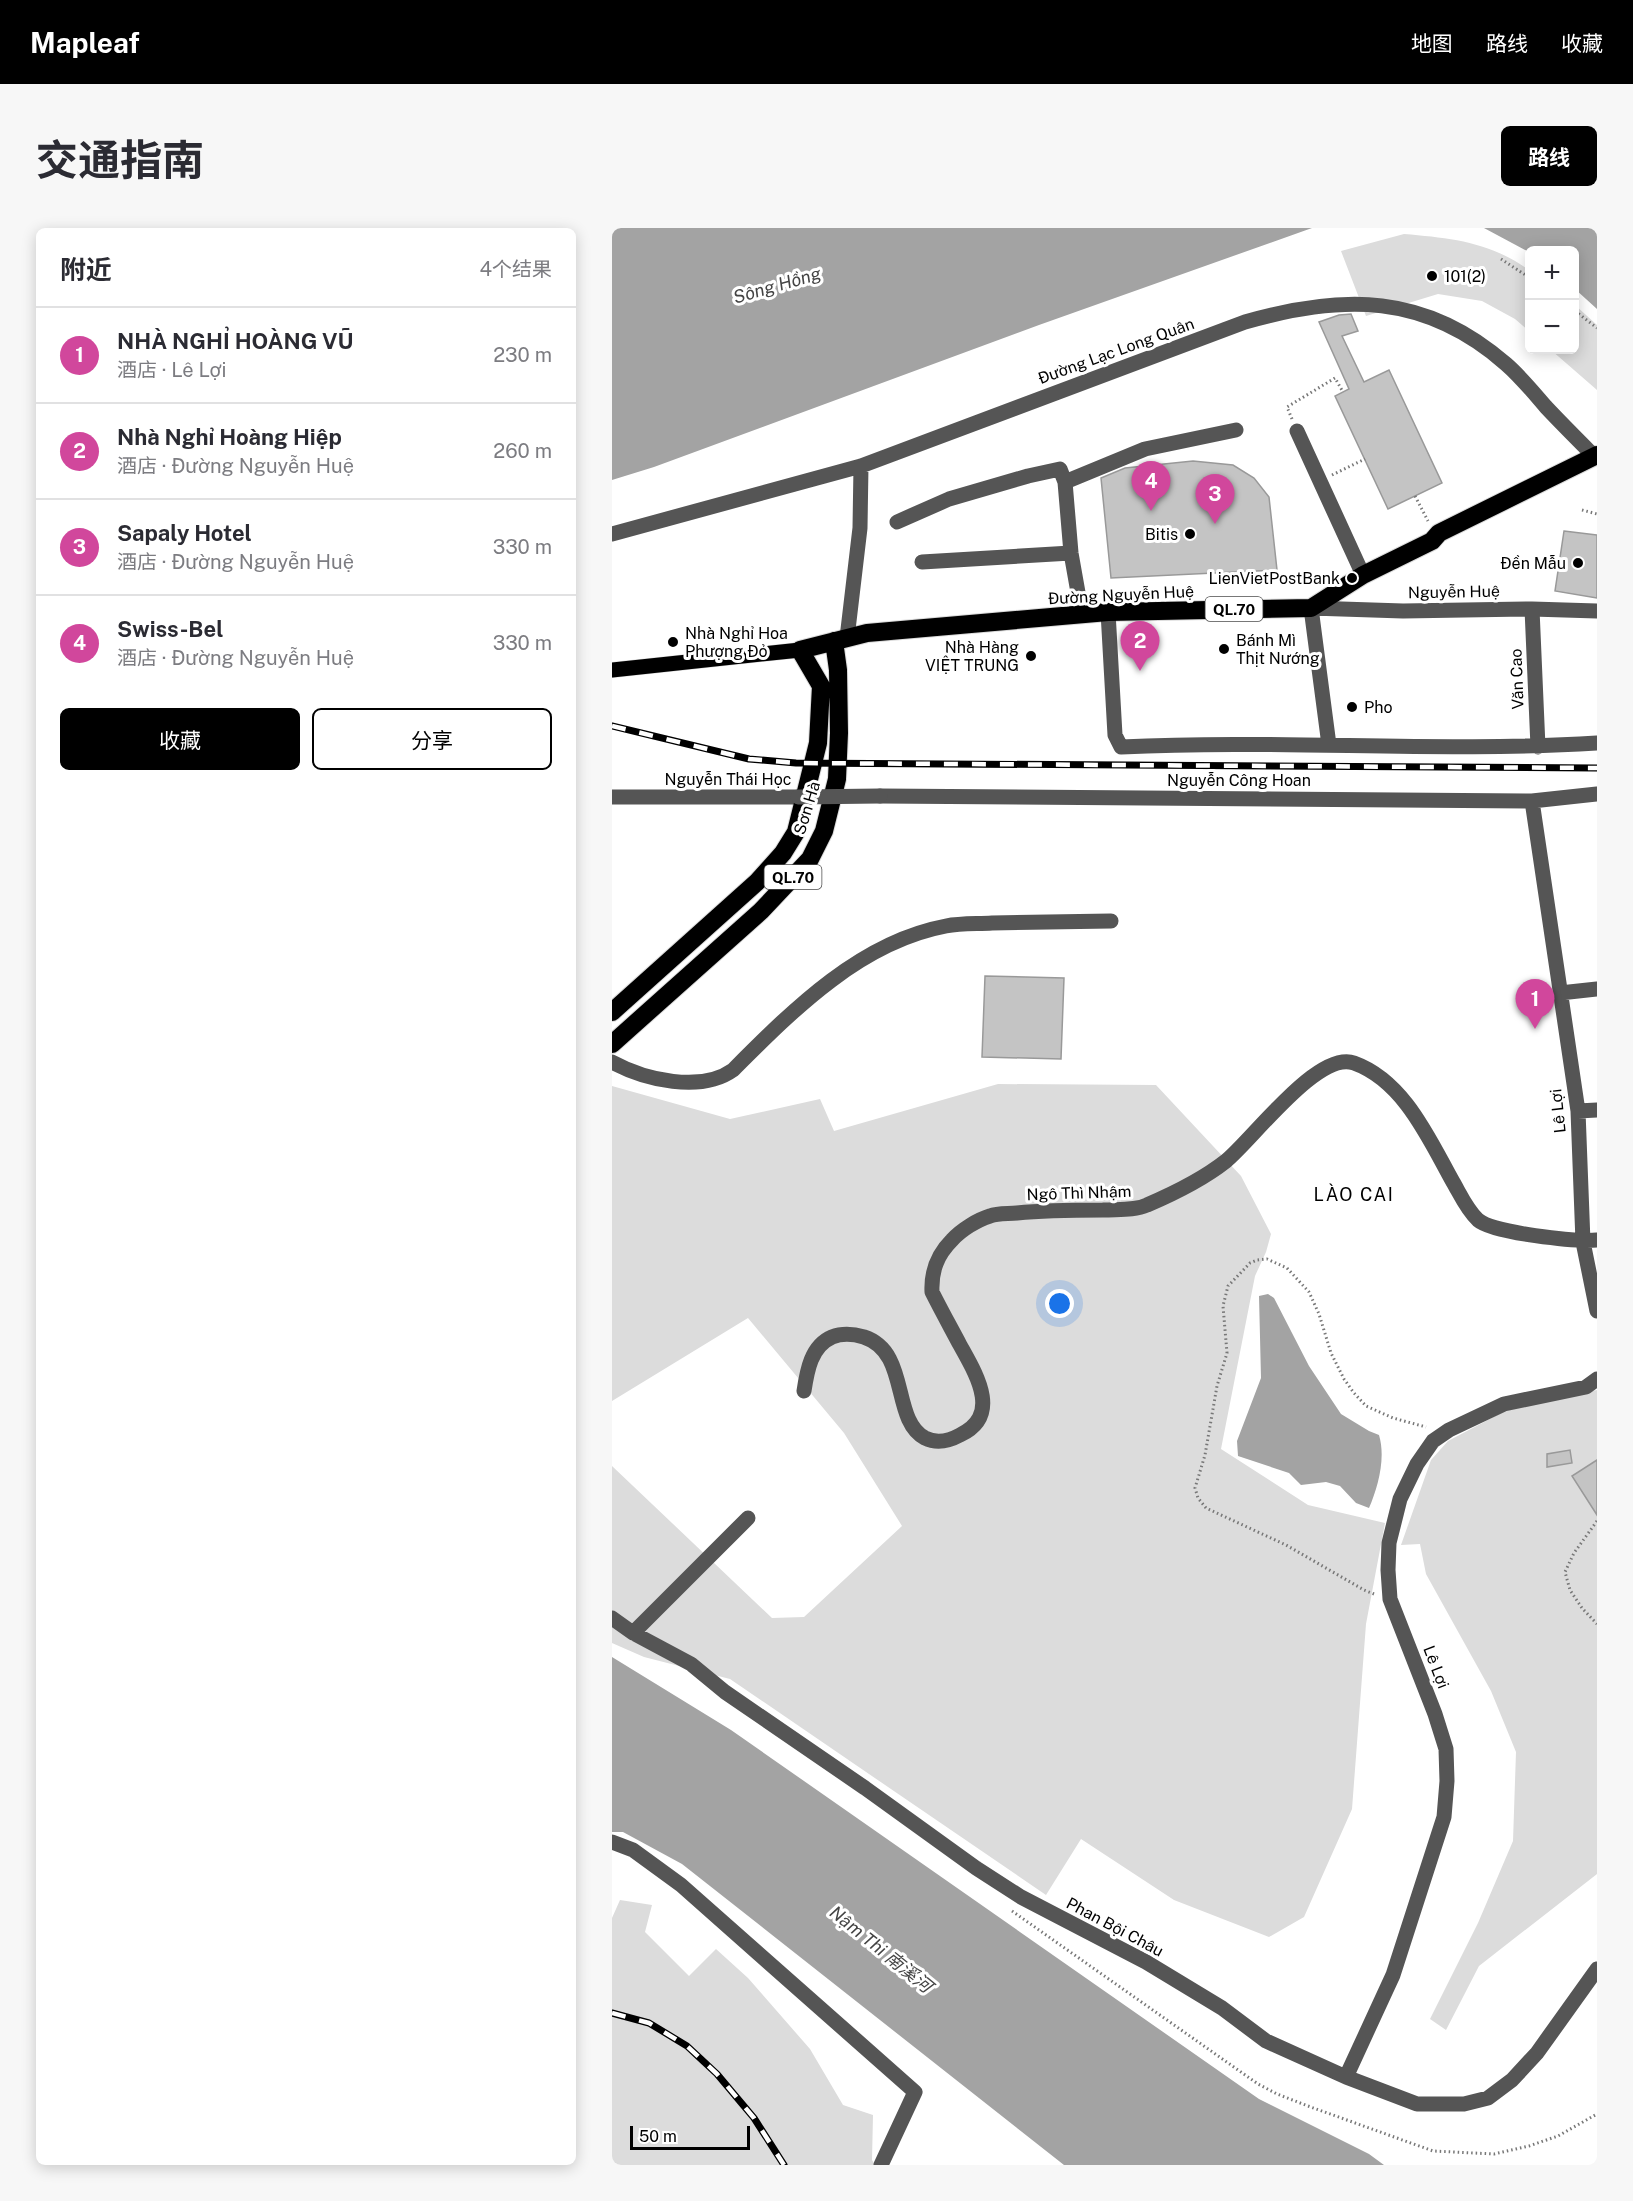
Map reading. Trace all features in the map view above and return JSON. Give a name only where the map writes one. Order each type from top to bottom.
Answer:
[{"type":"highway","points":[[1311,608],[1363,575],[1432,541],[1439,533],[1595,455]]},
{"type":"highway","name":"Đường Nguyễn Huệ","points":[[800,650],[867,633],[1108,612],[1311,608]]},
{"type":"highway","name":"Sơn Hà","points":[[612,1044],[761,911],[810,859],[824,831],[837,779],[838,670],[841,640]]},
{"type":"highway","name":"Sơn Hà","points":[[612,1012],[757,882],[783,853],[796,832],[818,743],[821,686],[800,650]]},
{"type":"main road","name":"Đường Nguyễn Huệ","points":[[612,670],[800,650]]},
{"type":"street","name":"Đường Lạc Long Quân","points":[[612,534],[861,466],[1245,322],[1306,307],[1352,304],[1386,306],[1417,312],[1448,324],[1478,342],[1506,363],[1595,455]]},
{"type":"street","points":[[1065,482],[1145,449],[1236,430]]},
{"type":"street","points":[[1297,431],[1363,575]]},
{"type":"street","points":[[841,640],[860,528],[861,466]]},
{"type":"street","points":[[897,522],[949,499],[1060,469],[1065,482],[1071,553],[1082,615]]},
{"type":"street","points":[[922,562],[1071,553]]},
{"type":"street","points":[[1311,608],[1329,745]]},
{"type":"street","name":"Nguyễn Huệ","points":[[1311,608],[1403,611],[1597,610]]},
{"type":"street","name":"Văn Cao","points":[[1533,609],[1538,747]]},
{"type":"street","points":[[1108,612],[1115,735],[1120,747],[1329,745],[1538,747],[1597,743]]},
{"type":"street","name":"Nguyễn Công Hoan","points":[[880,796],[1532,801],[1597,794]]},
{"type":"street","name":"Nguyễn Thái Học","points":[[612,797],[880,796]]},
{"type":"street","name":"Lê Lợi","points":[[1532,801],[1578,1112],[1597,1311]]},
{"type":"street","points":[[612,1062],[624,1069],[663,1079],[686,1083],[709,1082],[733,1070],[799,1007],[846,969],[880,949],[913,934],[948,925],[1111,921]]},
{"type":"street","points":[[1560,993],[1597,988]]},
{"type":"street","name":"Ngô Thì Nhậm","points":[[804,1391],[808,1365],[824,1341],[834,1336],[859,1336],[881,1347],[890,1359],[911,1422],[917,1431],[926,1438],[940,1442],[966,1432],[977,1424],[982,1413],[980,1383],[932,1292],[932,1277],[936,1261],[957,1234],[990,1215],[1045,1210],[1139,1209],[1188,1187],[1226,1161],[1310,1076],[1330,1064],[1351,1061],[1384,1080],[1401,1097],[1423,1128],[1464,1201],[1479,1221],[1505,1230],[1590,1241]]},
{"type":"street","points":[[1578,1112],[1597,1110]]},
{"type":"street","name":"Lê Lợi","points":[[1346,2077],[1393,1976],[1444,1817],[1447,1781],[1446,1749],[1435,1714],[1390,1599],[1389,1543],[1400,1499],[1417,1464],[1433,1441],[1449,1430],[1504,1404],[1586,1387],[1597,1379]]},
{"type":"street","points":[[633,1633],[748,1518]]},
{"type":"street","name":"Phan Bội Châu","points":[[612,1618],[633,1633],[691,1664],[725,1692],[1021,1897],[1146,1962],[1221,2008],[1266,2041],[1346,2077],[1417,2104],[1464,2104],[1488,2098],[1512,2080],[1537,2053],[1597,1969]]},
{"type":"street","points":[[612,1842],[633,1851],[681,1885],[915,2092],[880,2165]]},
{"type":"path","points":[[1501,259],[1525,275]]},
{"type":"path","points":[[1579,314],[1597,328]]},
{"type":"path","points":[[1297,431],[1287,407],[1335,378],[1342,392]]},
{"type":"path","points":[[1319,480],[1365,459]]},
{"type":"path","points":[[1415,496],[1424,517],[1439,533]]},
{"type":"path","points":[[1582,510],[1597,514]]},
{"type":"path","points":[[1390,1599],[1364,1590],[1286,1545],[1206,1508],[1198,1498],[1195,1488],[1205,1455],[1217,1386],[1227,1353],[1223,1306],[1228,1286],[1250,1263],[1257,1260],[1276,1261],[1287,1268],[1298,1277],[1309,1292],[1336,1362],[1354,1393],[1366,1407],[1418,1426],[1449,1430]]},
{"type":"path","points":[[1597,1521],[1574,1553],[1565,1572],[1570,1590],[1597,1624]]},
{"type":"shaded area","points":[[1404,234],[1470,243],[1500,253],[1525,268],[1525,328],[1515,319],[1482,301],[1438,294],[1366,316],[1341,251]]},
{"type":"shaded area","points":[[1579,309],[1597,325],[1597,390],[1556,354],[1579,354]]},
{"type":"shaded area","points":[[998,1084],[1156,1085],[1241,1176],[1271,1234],[1255,1276],[1221,1449],[1308,1505],[1385,1523],[1366,1624],[1352,1809],[1304,1917],[1269,1937],[1174,1900],[1081,1839],[1046,1895],[730,1679],[644,1657],[612,1643],[612,1466],[772,1618],[804,1617],[902,1526],[844,1433],[748,1318],[612,1401],[612,1086],[730,1119],[820,1099],[834,1131]]},
{"type":"shaded area","points":[[1597,1390],[1597,1874],[1479,1966],[1446,2030],[1430,2019],[1478,1923],[1513,1841],[1516,1752],[1491,1691],[1426,1574],[1420,1544],[1401,1545],[1431,1460],[1448,1441],[1505,1411]]},
{"type":"shaded area","points":[[620,1900],[652,1905],[645,1932],[689,1976],[716,1949],[748,1978],[810,2049],[843,2105],[873,2115],[872,2160],[875,2165],[612,2165],[612,1918]]},
{"type":"water","name":"Sông Hồng","points":[[612,228],[1312,228],[1039,325],[654,467],[612,480]]},
{"type":"water","points":[[1484,228],[1597,228],[1597,309],[1579,293],[1579,246],[1525,246],[1525,250]]},
{"type":"water","points":[[1268,1294],[1274,1298],[1309,1366],[1341,1414],[1379,1435],[1382,1453],[1380,1472],[1369,1508],[1356,1503],[1340,1486],[1326,1482],[1301,1485],[1289,1473],[1238,1456],[1237,1441],[1261,1378],[1259,1296]]},
{"type":"water","name":"Nậm Thi 南溪河","points":[[612,1657],[731,1730],[1259,2099],[1369,2154],[1384,2165],[1064,2165],[682,1864],[623,1832],[612,1832]]},
{"type":"building","points":[[1351,314],[1358,331],[1342,336],[1364,382],[1389,370],[1442,483],[1388,509],[1335,396],[1349,389],[1319,322],[1339,315]]},
{"type":"building","name":"Bitis","points":[[1193,461],[1233,465],[1254,478],[1269,497],[1277,570],[1111,578],[1101,478],[1125,468]]},
{"type":"building","name":"Đền Mẫu","points":[[1564,531],[1597,535],[1597,598],[1555,591]]},
{"type":"building","points":[[985,976],[1064,978],[1061,1059],[982,1057]]},
{"type":"building","points":[[1570,1450],[1572,1463],[1547,1467],[1547,1454]]},
{"type":"building","points":[[1597,1460],[1597,1515],[1572,1476]]},
{"type":"railway","points":[[612,726],[749,759],[796,763],[1597,768]]},
{"type":"railway","points":[[612,2013],[649,2023],[687,2046],[717,2074],[754,2118],[784,2165]]},
{"type":"place","name":"101(2)","points":[[1432,276]]},
{"type":"place","name":"Swiss-Bel","points":[[1151,511]]},
{"type":"place","name":"Sapaly Hotel","points":[[1215,524]]},
{"type":"place","name":"Bitis","points":[[1190,534]]},
{"type":"place","name":"Đền Mẫu","points":[[1578,563]]},
{"type":"place","name":"LienVietPostBank","points":[[1352,578]]},
{"type":"place","name":"Nhà Nghỉ Hoa Phượng Đỏ","points":[[673,642]]},
{"type":"place","name":"Bánh Mì Thịt Nướng","points":[[1224,649]]},
{"type":"place","name":"Nhà Hàng VIỆT TRUNG","points":[[1031,656]]},
{"type":"place","name":"Nhà Nghỉ Hoàng Hiệp","points":[[1140,671]]},
{"type":"place","name":"Pho","points":[[1352,707]]},
{"type":"place","name":"NHÀ NGHỈ HOÀNG VŨ","points":[[1535,1029]]},
{"type":"district","name":"LÀO CAI","points":[[1354,1194]]}]
